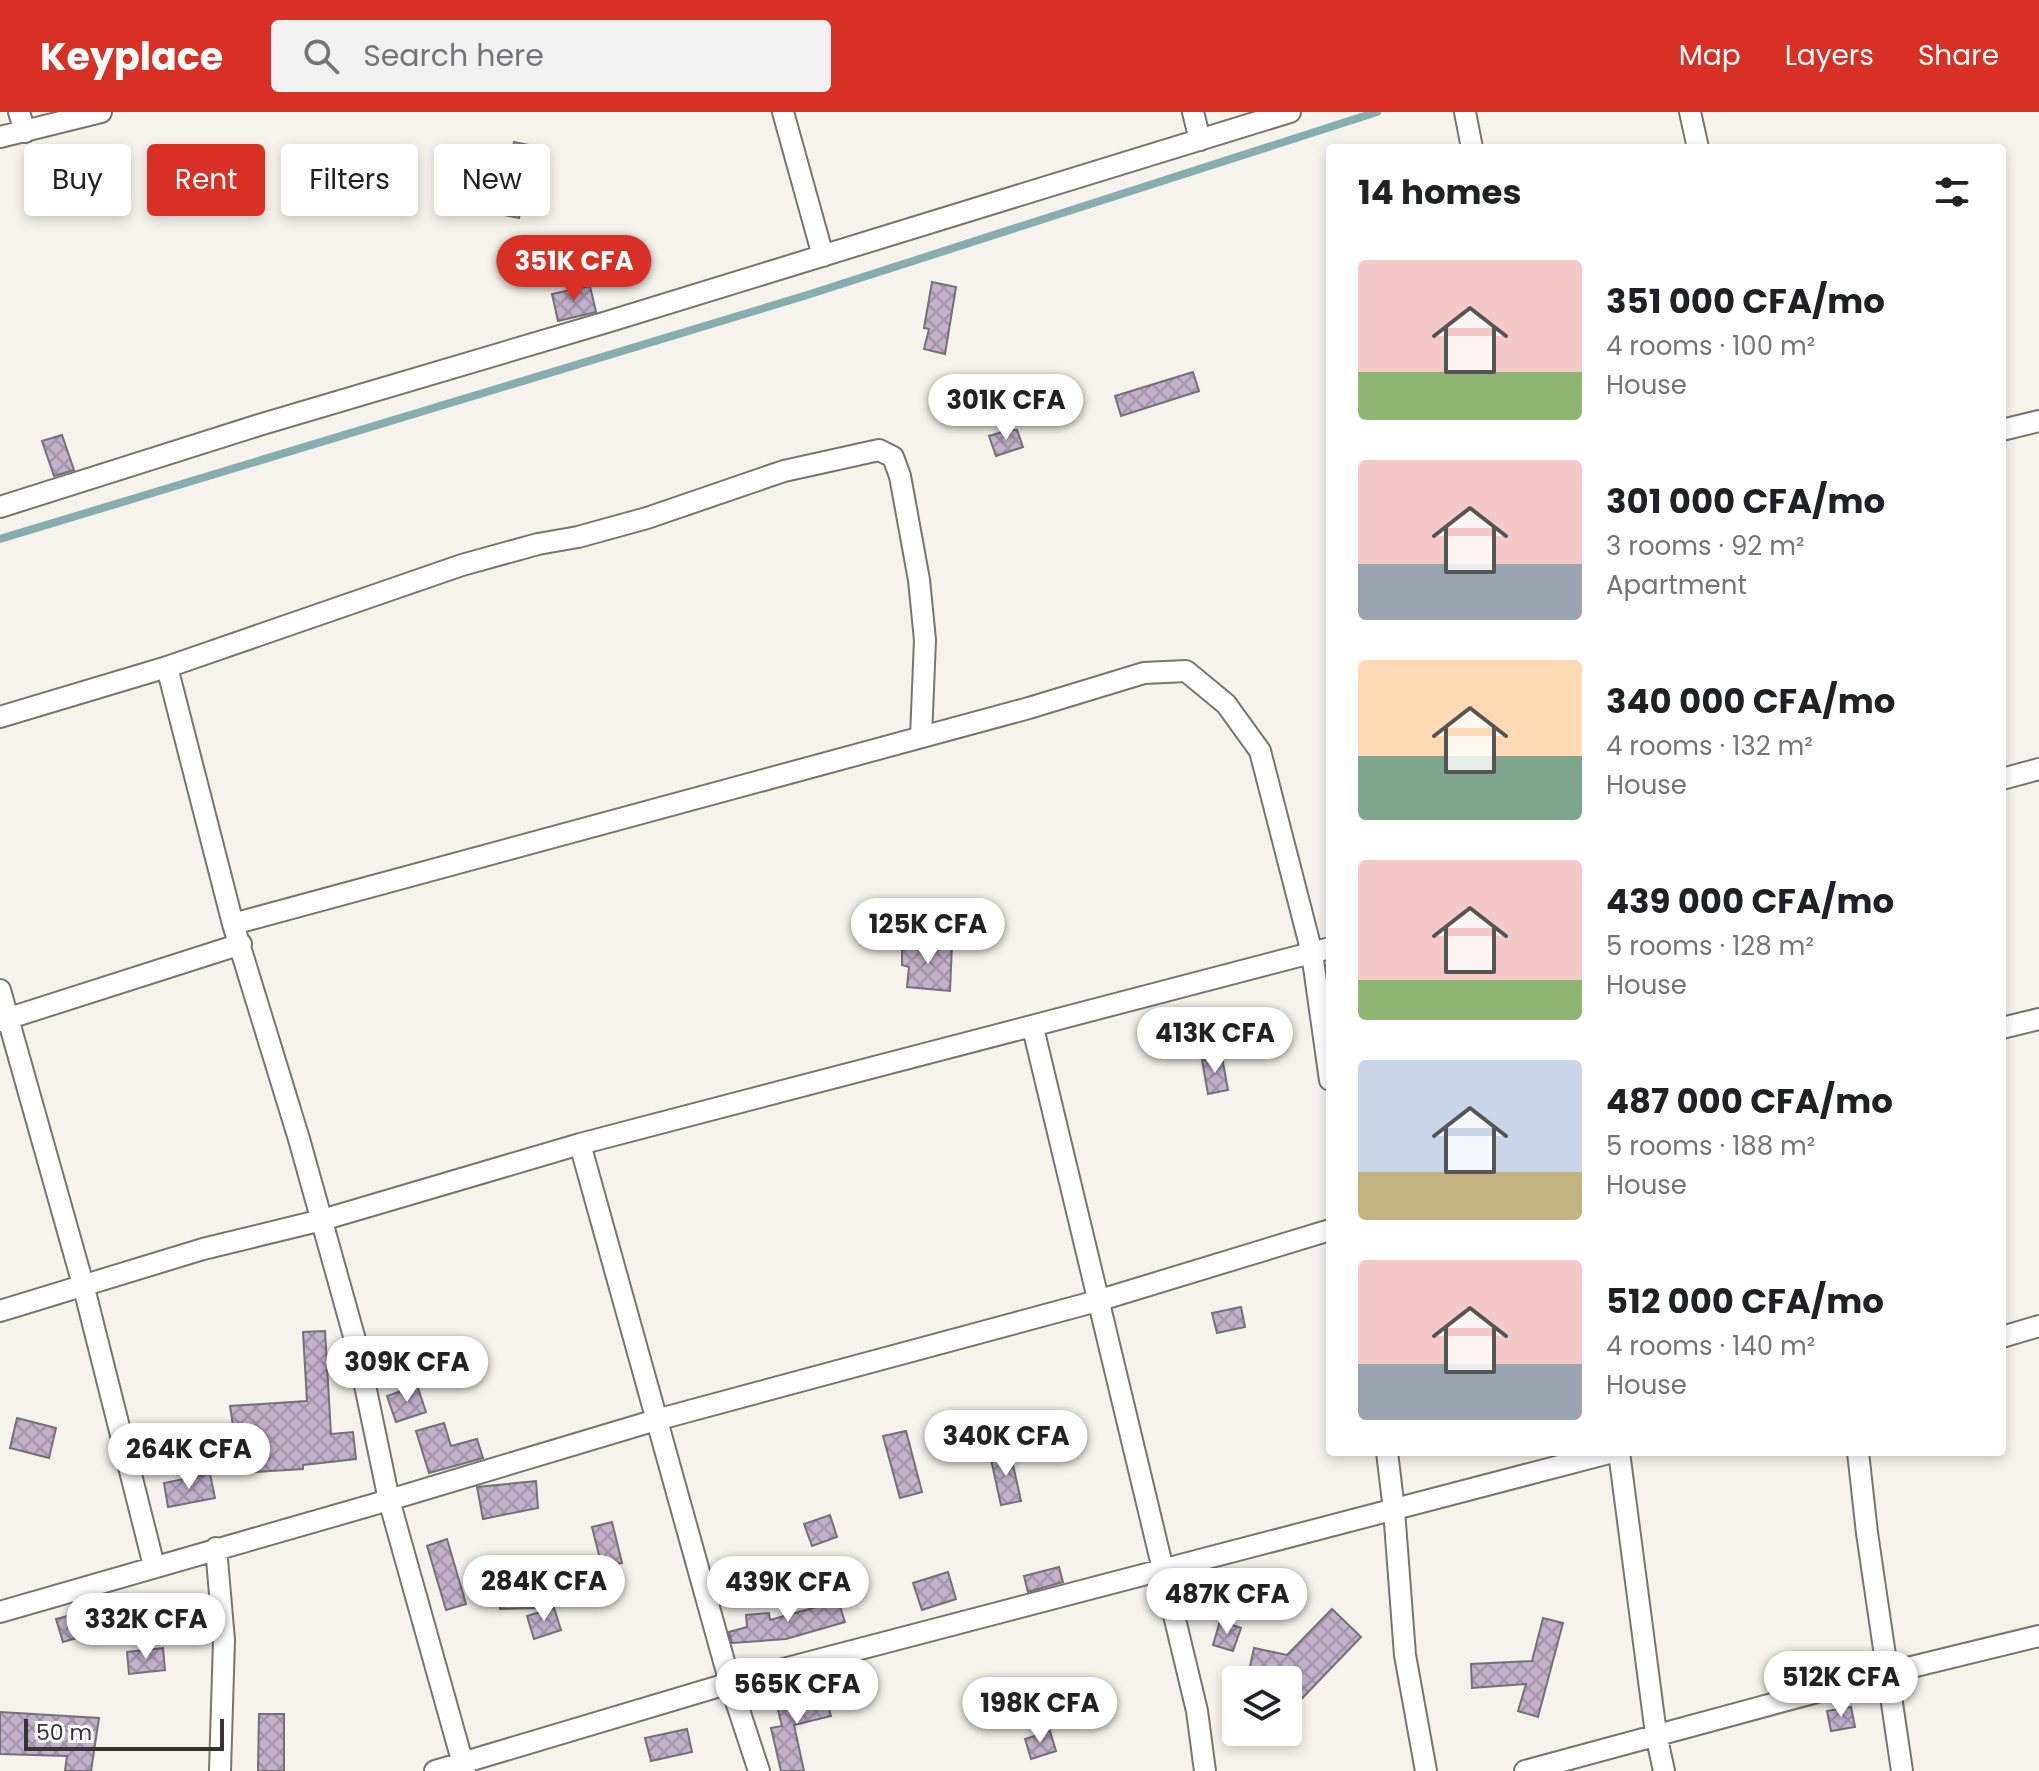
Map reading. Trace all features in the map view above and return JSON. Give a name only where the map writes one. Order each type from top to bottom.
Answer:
[{"type":"street","points":[[19,112],[25,132]]},
{"type":"street","points":[[0,137],[101,112]]},
{"type":"street","points":[[783,112],[823,256]]},
{"type":"street","points":[[1193,112],[1200,140]]},
{"type":"street","points":[[0,507],[259,425],[1290,112]]},
{"type":"street","points":[[1465,112],[1471,144]]},
{"type":"street","points":[[1690,112],[1697,144]]},
{"type":"street","points":[[2006,429],[2039,421]]},
{"type":"street","points":[[0,717],[167,667],[462,565],[647,518],[784,471],[879,450],[893,457],[900,476],[919,580],[925,640],[921,737]]},
{"type":"street","points":[[167,667],[233,924],[357,1347],[389,1500],[464,1766]]},
{"type":"street","points":[[233,924],[921,737],[1144,673],[1186,671],[1226,704],[1260,751],[1321,951],[1326,1023]]},
{"type":"street","points":[[2006,778],[2039,769]]},
{"type":"street","points":[[4,1020],[241,944]]},
{"type":"street","points":[[0,1311],[84,1288],[203,1249],[322,1220],[580,1144],[1321,951]]},
{"type":"street","points":[[0,990],[4,1020],[84,1288],[154,1566]]},
{"type":"street","points":[[2006,1027],[2039,1019]]},
{"type":"street","points":[[1033,1028],[1197,1711],[1205,1771]]},
{"type":"street","points":[[580,1144],[730,1683],[759,1771]]},
{"type":"street","points":[[0,1612],[656,1420],[1097,1301],[1326,1231]]},
{"type":"street","points":[[2006,1336],[2039,1326]]},
{"type":"street","points":[[1387,1456],[1405,1655],[1426,1771]]},
{"type":"street","points":[[435,1771],[464,1766],[730,1683],[1601,1456]]},
{"type":"street","points":[[1617,1456],[1656,1734],[1664,1771]]},
{"type":"street","points":[[1859,1456],[1902,1771]]},
{"type":"street","points":[[216,1548],[224,1640],[220,1771]]},
{"type":"street","points":[[1525,1771],[1887,1673],[2039,1636]]},
{"type":"building","points":[[932,282],[956,287],[945,354],[924,349],[929,329],[924,328]]},
{"type":"building","points":[[590,286],[596,312],[558,321],[552,294]]},
{"type":"building","points":[[1193,372],[1199,391],[1121,416],[1115,396]]},
{"type":"building","points":[[1017,430],[1023,447],[996,456],[989,436]]},
{"type":"building","points":[[62,435],[74,470],[54,476],[42,441]]},
{"type":"building","points":[[902,943],[952,945],[950,991],[907,987],[909,967],[902,965]]},
{"type":"building","points":[[1222,1057],[1228,1090],[1208,1094],[1202,1060]]},
{"type":"building","points":[[1241,1307],[1245,1327],[1217,1333],[1212,1313]]},
{"type":"building","points":[[325,1331],[331,1434],[353,1432],[356,1459],[303,1465],[303,1469],[240,1473],[230,1406],[307,1401],[303,1332]]},
{"type":"building","points":[[417,1385],[426,1412],[396,1422],[387,1396]]},
{"type":"building","points":[[17,1418],[56,1428],[49,1458],[10,1448]]},
{"type":"building","points":[[444,1423],[451,1446],[477,1439],[483,1458],[429,1473],[416,1431]]},
{"type":"building","points":[[906,1431],[922,1492],[900,1498],[883,1436]]},
{"type":"building","points":[[1010,1451],[1021,1501],[1001,1505],[990,1455]]},
{"type":"building","points":[[210,1474],[215,1498],[168,1507],[164,1483]]},
{"type":"building","points":[[536,1481],[538,1508],[483,1519],[477,1487]]},
{"type":"building","points":[[830,1515],[837,1537],[812,1546],[804,1524]]},
{"type":"building","points":[[612,1522],[622,1563],[602,1567],[592,1527]]},
{"type":"building","points":[[447,1539],[466,1604],[446,1610],[427,1546]]},
{"type":"building","points":[[1059,1567],[1063,1582],[1028,1592],[1024,1576]]},
{"type":"building","points":[[948,1572],[956,1599],[922,1610],[913,1583]]},
{"type":"building","points":[[538,1588],[538,1608],[500,1609],[496,1589]]},
{"type":"building","points":[[838,1601],[845,1622],[786,1639],[732,1643],[729,1632],[747,1627],[746,1615],[769,1613],[770,1620]]},
{"type":"building","points":[[554,1608],[561,1630],[534,1639],[527,1616]]},
{"type":"building","points":[[1332,1609],[1361,1637],[1302,1698],[1302,1666],[1250,1666],[1254,1648],[1287,1655]]},
{"type":"building","points":[[91,1610],[98,1632],[63,1642],[56,1619]]},
{"type":"building","points":[[1543,1618],[1563,1623],[1538,1717],[1518,1711],[1526,1684],[1472,1688],[1471,1664],[1532,1661]]},
{"type":"building","points":[[1220,1621],[1241,1628],[1233,1651],[1213,1645]]},
{"type":"building","points":[[163,1648],[165,1670],[129,1674],[127,1652]]},
{"type":"building","points":[[824,1689],[831,1716],[794,1725],[804,1771],[781,1771],[771,1728],[782,1726],[776,1702]]},
{"type":"building","points":[[1851,1707],[1855,1727],[1831,1731],[1827,1711]]},
{"type":"building","points":[[0,1712],[99,1718],[91,1771],[65,1771],[67,1756],[0,1754]]},
{"type":"building","points":[[259,1714],[284,1714],[284,1771],[258,1771]]},
{"type":"building","points":[[687,1729],[692,1752],[651,1761],[645,1738]]},
{"type":"building","points":[[1050,1731],[1056,1751],[1031,1759],[1025,1739]]},
{"type":"waterway","points":[[0,539],[804,296],[1377,112]]}]
